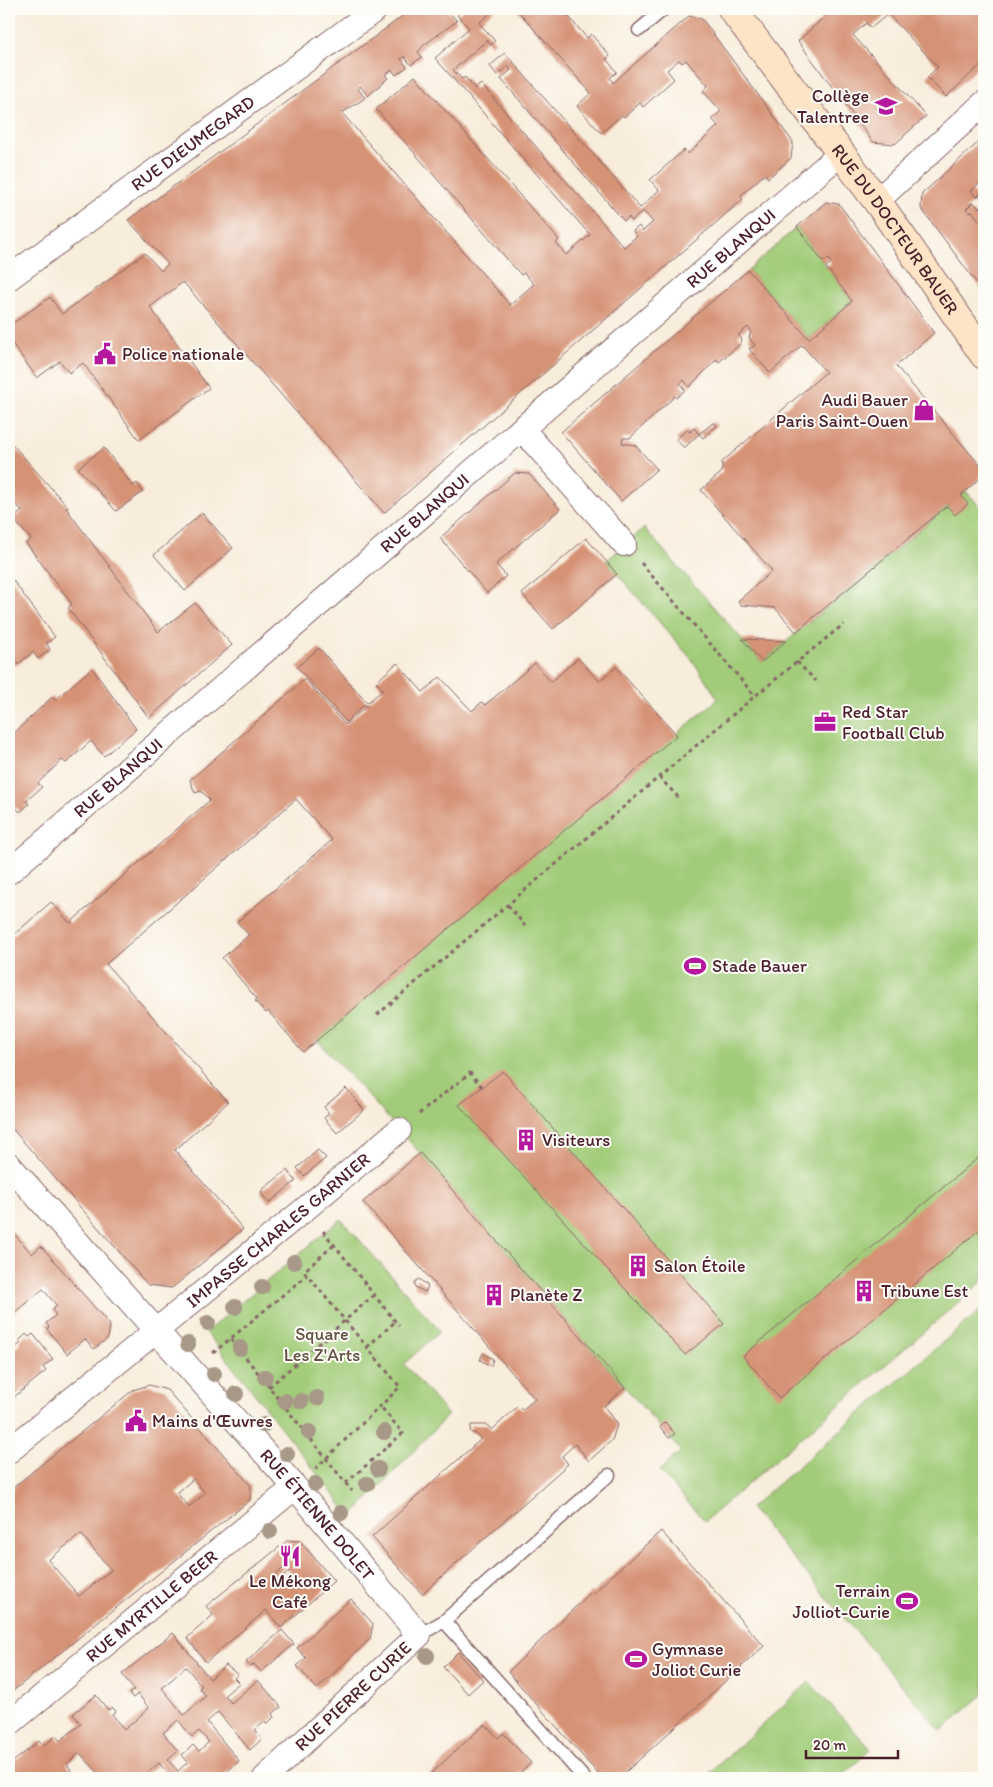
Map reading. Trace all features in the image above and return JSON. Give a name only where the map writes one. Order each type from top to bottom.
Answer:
[{"type":"main road","name":"RUE DU DOCTEUR BAUER","points":[[732,9],[877,201],[984,355]]},
{"type":"street","name":"RUE DIEUMEGARD","points":[[9,278],[376,9]]},
{"type":"street","points":[[877,201],[984,103]]},
{"type":"street","name":"RUE BLANQUI","points":[[9,872],[840,154]]},
{"type":"street","points":[[522,428],[624,544]]},
{"type":"street","name":"IMPASSE CHARLES GARNIER","points":[[9,1451],[399,1130]]},
{"type":"street","name":"RUE ÉTIENNE DOLET","points":[[10,1167],[295,1487],[419,1635]]},
{"type":"street","name":"RUE MYRTILLE BEER","points":[[9,1724],[295,1487]]},
{"type":"street","name":"RUE PIERRE CURIE","points":[[265,1778],[419,1635]]},
{"type":"lane","points":[[639,30],[664,9]]},
{"type":"lane","points":[[419,1635],[444,1621],[609,1475]]},
{"type":"lane","points":[[444,1621],[584,1778]]},
{"type":"path","points":[[624,544],[755,696]]},
{"type":"path","points":[[377,1015],[755,696],[844,624]]},
{"type":"path","points":[[797,662],[816,681]]},
{"type":"path","points":[[659,777],[678,797]]},
{"type":"path","points":[[508,904],[525,926]]},
{"type":"path","points":[[399,1130],[470,1073],[482,1087]]},
{"type":"path","points":[[305,1209],[399,1326]]},
{"type":"path","points":[[326,1459],[400,1387],[304,1271],[334,1245]]},
{"type":"path","points":[[307,1275],[231,1339],[352,1491]]},
{"type":"path","points":[[269,1387],[374,1294]]},
{"type":"path","points":[[367,1348],[396,1321]]},
{"type":"path","points":[[346,1483],[403,1433],[380,1406]]},
{"type":"green space","points":[[797,227],[852,301],[809,339],[748,270]]},
{"type":"green space","name":"Stade Bauer","points":[[966,491],[984,511],[984,1280],[705,1521],[659,1471],[681,1451],[420,1153],[317,1040],[718,699],[693,661],[606,561],[644,528],[762,662]]},
{"type":"green space","name":"Square Les Z'Arts","points":[[341,1219],[440,1331],[404,1364],[448,1415],[351,1517],[206,1332]]},
{"type":"green space","name":"Terrain Jolliot-Curie","points":[[984,1307],[984,1694],[941,1731],[750,1508]]},
{"type":"green space","points":[[809,1682],[871,1749],[840,1778],[704,1778]]},
{"type":"building","points":[[412,9],[446,9],[457,21],[424,45],[418,52],[422,57],[411,65],[404,56],[401,59],[407,67],[396,75],[392,70],[385,75],[388,78],[368,96],[360,86],[358,89],[365,98],[342,113],[510,305],[534,284],[524,273],[521,275],[376,109],[415,76],[559,240],[556,243],[566,255],[590,235],[435,58],[469,28],[457,15],[464,9],[495,9],[479,23],[495,41],[491,45],[487,40],[453,70],[462,79],[465,77],[475,89],[481,84],[624,247],[637,236],[633,231],[639,226],[643,231],[653,222],[643,211],[632,221],[629,217],[624,221],[501,79],[511,70],[508,66],[497,75],[490,66],[505,53],[640,208],[659,190],[650,180],[684,150],[688,154],[718,126],[712,119],[721,111],[703,91],[708,86],[686,60],[682,63],[679,60],[667,70],[674,79],[643,107],[640,103],[601,133],[577,106],[591,93],[516,9],[562,9],[587,38],[591,34],[610,56],[606,59],[617,72],[610,78],[613,83],[689,16],[702,19],[793,142],[791,158],[768,178],[765,174],[740,196],[743,199],[384,513],[183,282],[150,307],[209,388],[139,440],[83,363],[69,373],[60,361],[37,378],[9,339],[9,326],[50,297],[62,314],[145,253],[161,271],[168,264],[128,220]]},
{"type":"building","points":[[833,9],[855,9],[857,11],[860,9],[984,9],[984,62],[946,97],[927,77],[938,67],[888,14],[871,28],[866,23],[853,35],[926,116],[895,144],[873,142],[798,41]]},
{"type":"building","points":[[984,137],[984,182],[983,180],[971,191],[977,197],[981,193],[984,197],[984,205],[979,208],[973,202],[966,209],[970,213],[972,211],[981,223],[984,220],[984,293],[921,208],[922,194]]},
{"type":"building","points":[[826,202],[839,204],[934,333],[896,366],[984,470],[984,475],[961,495],[968,504],[955,515],[947,506],[796,632],[775,608],[741,605],[738,601],[772,571],[701,490],[722,472],[722,462],[826,372],[802,345],[770,373],[749,349],[755,345],[749,338],[751,331],[748,327],[738,335],[742,339],[740,344],[719,362],[717,359],[689,387],[684,380],[680,384],[685,390],[676,398],[675,396],[630,438],[623,438],[622,443],[635,445],[657,469],[621,501],[561,432],[748,270],[809,339],[831,320],[852,301],[826,267],[831,263],[828,258],[823,262],[797,227]]},
{"type":"building","points":[[714,422],[717,426],[703,438],[699,434]]},
{"type":"building","points":[[694,428],[699,434],[684,448],[676,439],[687,430],[690,432]]},
{"type":"building","points":[[12,444],[68,507],[66,508],[158,632],[195,603],[232,645],[149,718],[68,608],[72,604],[26,543],[31,539],[13,519],[22,511],[9,496],[9,446]]},
{"type":"building","points":[[104,448],[133,486],[137,483],[143,492],[116,511],[78,468]]},
{"type":"building","points":[[515,473],[529,474],[560,509],[496,564],[506,576],[487,593],[440,538]]},
{"type":"building","points":[[202,513],[233,548],[185,591],[154,555]]},
{"type":"building","points":[[586,538],[617,574],[553,629],[522,594]]},
{"type":"building","points":[[9,575],[55,637],[46,643],[50,649],[38,659],[33,652],[16,666],[9,657]]},
{"type":"building","points":[[742,639],[786,641],[762,662]]},
{"type":"building","points":[[319,648],[367,703],[383,690],[376,682],[397,663],[423,692],[440,677],[472,711],[482,702],[485,705],[535,663],[551,682],[578,658],[599,681],[616,667],[677,735],[303,1052],[268,1011],[266,1013],[255,1001],[257,999],[222,958],[249,935],[237,922],[332,840],[296,799],[106,964],[228,1102],[175,1150],[243,1229],[172,1288],[148,1285],[9,1125],[9,939],[51,902],[70,923],[210,800],[201,791],[195,793],[190,780],[305,679],[345,725],[367,706],[365,704],[346,722],[297,667]]},
{"type":"building","points":[[92,668],[136,729],[104,756],[91,741],[66,763],[62,760],[38,783],[42,787],[26,801],[29,804],[20,812],[13,805],[9,808],[9,738],[52,697],[55,700]]},
{"type":"building","points":[[503,1071],[724,1324],[685,1355],[459,1105]]},
{"type":"building","points":[[346,1088],[364,1110],[337,1133],[324,1118],[329,1113],[324,1107]]},
{"type":"building","points":[[318,1150],[326,1158],[304,1176],[297,1168]]},
{"type":"building","name":"Planète Z","points":[[420,1153],[625,1388],[604,1406],[617,1425],[612,1440],[589,1461],[575,1444],[562,1456],[568,1464],[422,1594],[372,1537],[481,1439],[476,1434],[470,1432],[471,1425],[487,1425],[492,1430],[518,1406],[522,1410],[535,1399],[363,1202]]},
{"type":"building","name":"Tribune Est","points":[[984,1153],[984,1226],[779,1398],[743,1356]]},
{"type":"building","points":[[287,1170],[296,1181],[269,1203],[261,1193],[262,1190]]},
{"type":"building","points":[[11,1230],[32,1254],[41,1246],[110,1325],[108,1338],[94,1349],[85,1339],[67,1354],[47,1329],[49,1327],[46,1323],[56,1315],[52,1310],[57,1306],[43,1289],[9,1317],[9,1232]]},
{"type":"building","points":[[419,1279],[428,1286],[425,1292],[415,1287],[415,1282]]},
{"type":"building","points":[[26,1334],[29,1337],[33,1334],[53,1359],[43,1367],[46,1371],[9,1401],[9,1353],[21,1343],[19,1341]]},
{"type":"building","points":[[483,1353],[493,1359],[491,1366],[480,1360]]},
{"type":"building","points":[[149,1385],[167,1390],[251,1486],[250,1500],[9,1694],[9,1491],[133,1390]],"holes":[[[193,1479],[205,1493],[189,1507],[177,1493]],[[81,1534],[111,1570],[79,1596],[48,1560]]]},
{"type":"building","points":[[665,1422],[675,1434],[669,1438],[660,1427]]},
{"type":"building","name":"Gymnase Joliot Curie","points":[[661,1531],[764,1646],[619,1778],[602,1778],[508,1672],[591,1592],[593,1593]]},
{"type":"building","points":[[288,1540],[300,1541],[334,1581],[281,1628],[266,1610],[206,1662],[187,1638],[213,1615],[206,1606]],"holes":[[[286,1566],[290,1571],[277,1582],[273,1577]]]},
{"type":"building","points":[[351,1599],[373,1624],[370,1639],[317,1689],[297,1666],[306,1658],[297,1648]]},
{"type":"building","points":[[282,1630],[294,1644],[261,1672],[254,1664],[250,1667],[246,1662]]},
{"type":"building","points":[[173,1633],[210,1679],[226,1665],[238,1675],[234,1678],[239,1683],[225,1695],[231,1703],[258,1680],[281,1707],[272,1714],[274,1717],[267,1724],[264,1722],[255,1730],[262,1739],[250,1750],[218,1712],[207,1722],[239,1761],[220,1778],[168,1778],[170,1776],[159,1763],[145,1775],[148,1778],[103,1778],[80,1753],[67,1764],[71,1770],[66,1774],[69,1778],[9,1778],[9,1765],[39,1741],[43,1746],[56,1736],[60,1741],[81,1724],[73,1714],[96,1695],[108,1710],[112,1707],[116,1711],[112,1714],[124,1730],[149,1708],[138,1694],[133,1698],[129,1693],[134,1690],[122,1674]],"holes":[[[186,1667],[202,1686],[199,1688],[206,1696],[184,1715],[162,1688]],[[178,1720],[192,1737],[199,1731],[209,1742],[199,1751],[193,1745],[182,1755],[188,1762],[178,1771],[168,1760],[178,1751],[163,1733]]]},
{"type":"building","points":[[458,1652],[483,1680],[468,1694],[443,1667]]},
{"type":"building","points":[[485,1724],[498,1738],[503,1733],[531,1763],[515,1778],[426,1778]]},
{"type":"place","name":"Collège Talentree","points":[[886,106]]},
{"type":"place","name":"Police nationale","points":[[105,354]]},
{"type":"place","name":"Audi Bauer Paris Saint-Ouen","points":[[924,410]]},
{"type":"place","name":"Red Star Football Club","points":[[825,722]]},
{"type":"place","name":"Stade Bauer","points":[[695,966]]},
{"type":"place","name":"Visiteurs","points":[[526,1140]]},
{"type":"place","name":"Salon Étoile","points":[[638,1266]]},
{"type":"place","name":"Tribune Est","points":[[864,1291]]},
{"type":"place","name":"Planète Z","points":[[494,1295]]},
{"type":"place","name":"Mains d'Œuvres","points":[[136,1421]]},
{"type":"place","name":"Le Mékong Café","points":[[290,1556]]},
{"type":"place","name":"Terrain Jolliot-Curie","points":[[907,1601]]},
{"type":"place","name":"Gymnase Joliot Curie","points":[[636,1659]]}]
